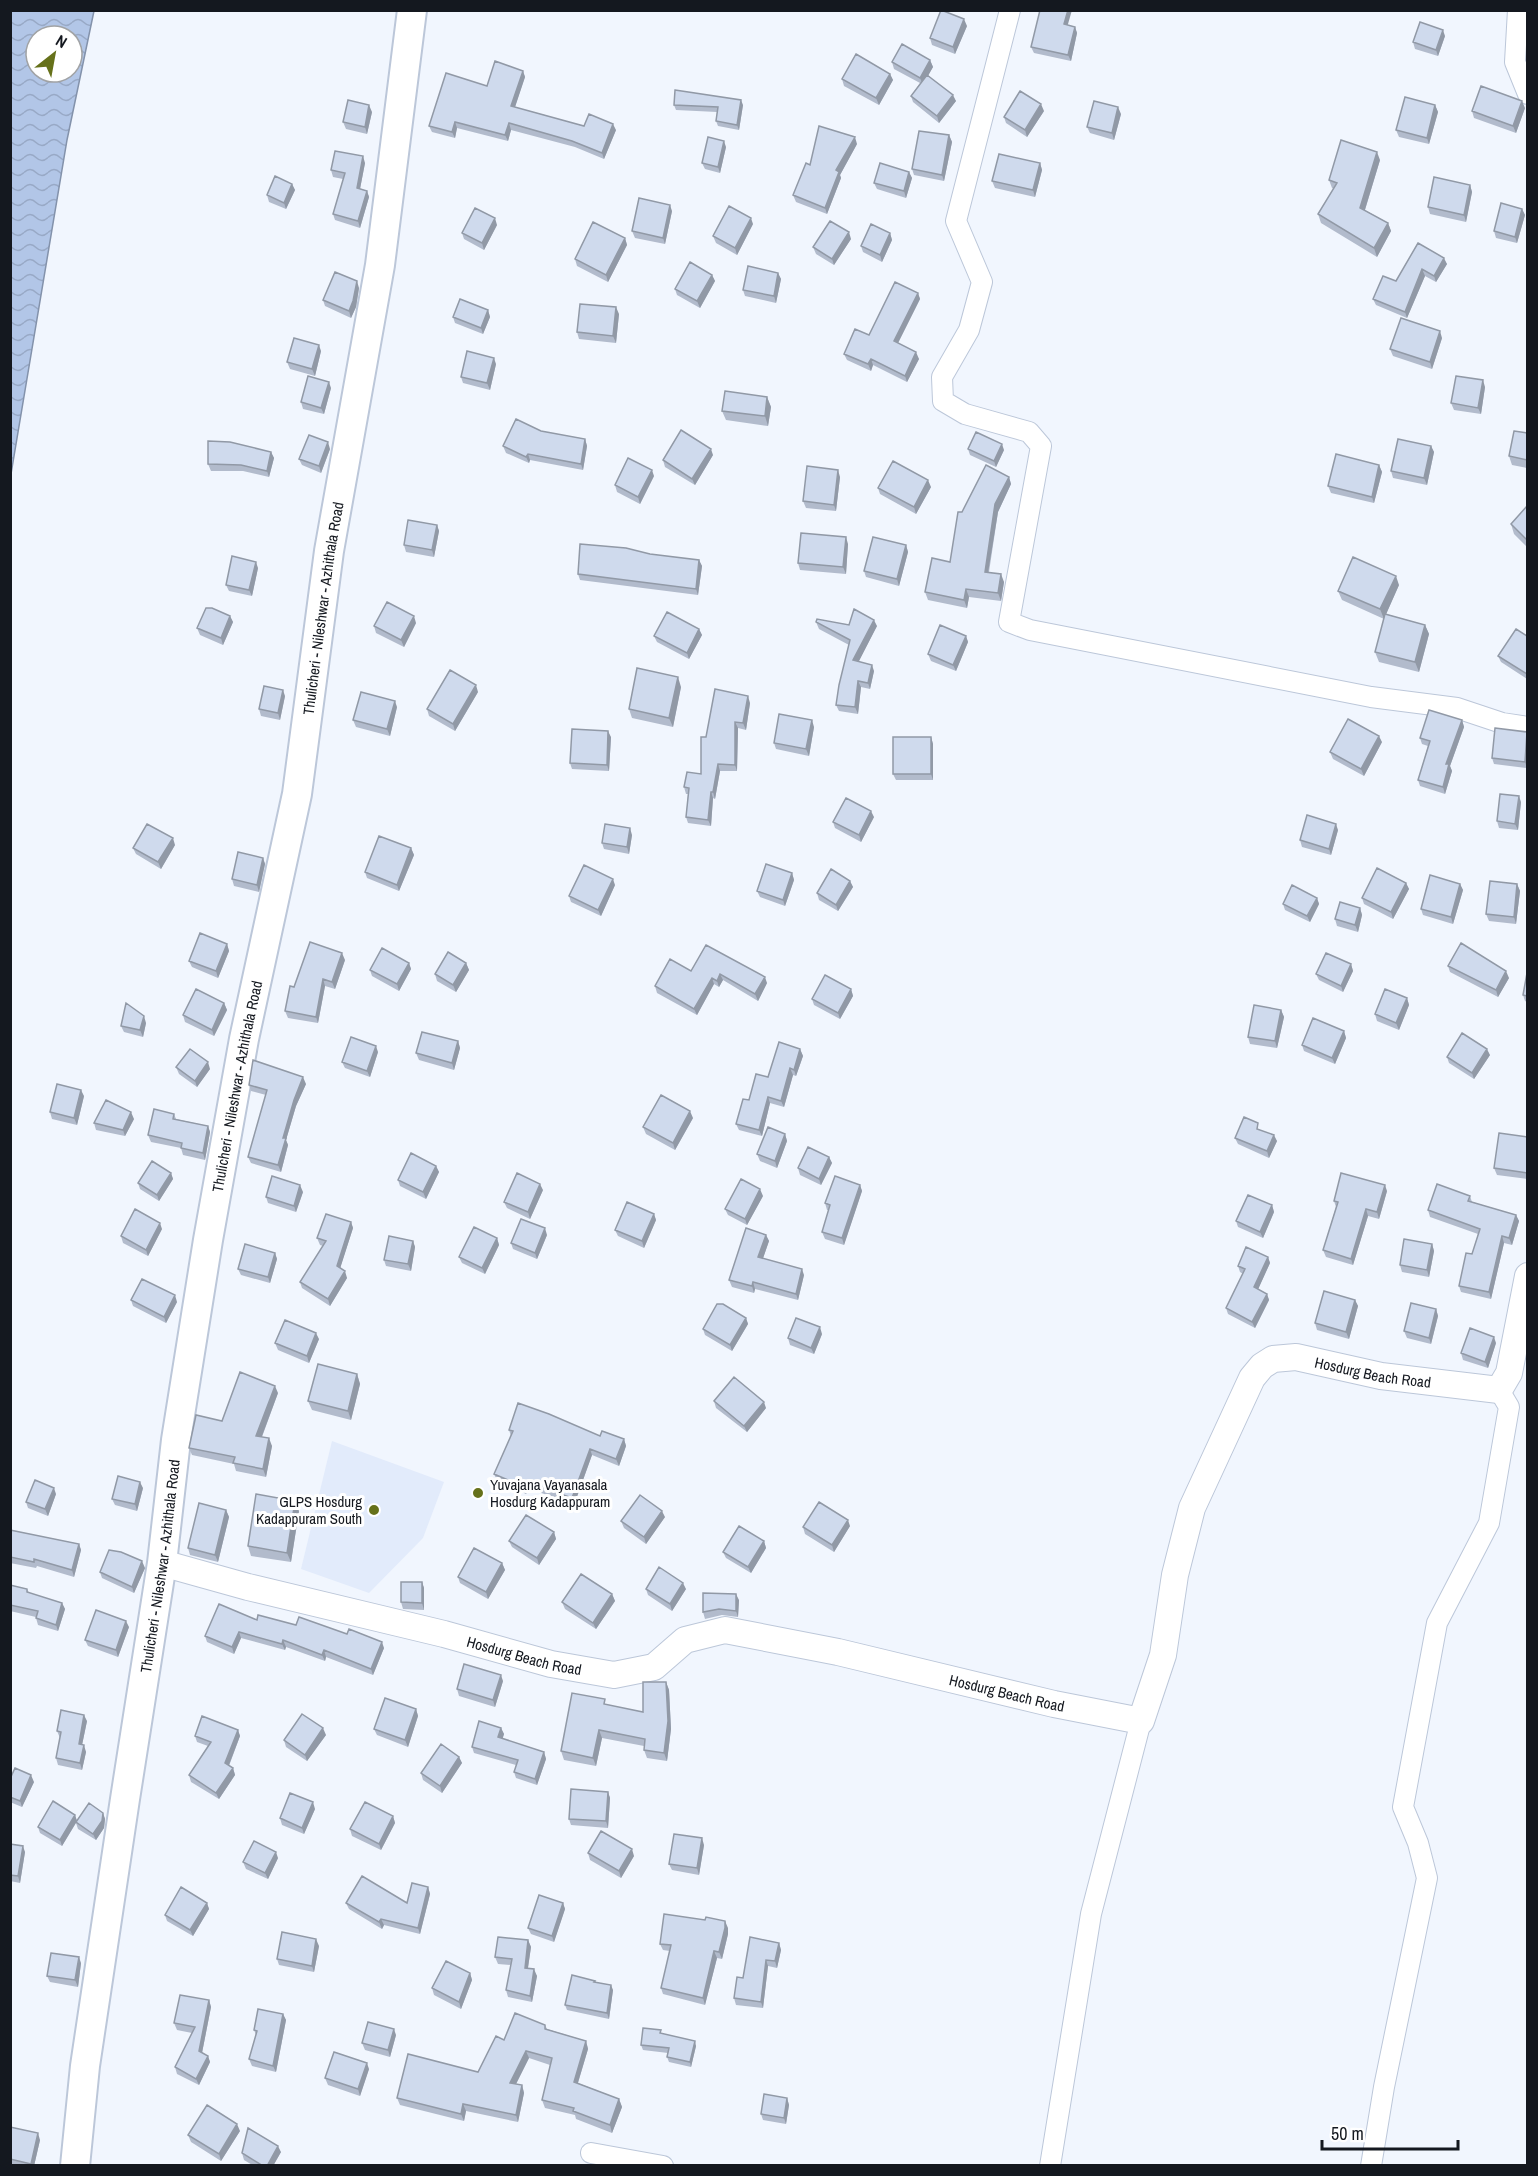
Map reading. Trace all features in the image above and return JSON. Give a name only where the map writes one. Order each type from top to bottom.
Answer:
[{"type":"main road","name":"Thulicheri - Nileshwar - Azhithala Road","points":[[75,2166],[89,2043],[162,1563],[176,1440],[208,1240],[244,1039],[297,794],[329,551],[380,265],[412,10]]},
{"type":"street","points":[[1010,10],[956,221],[982,282],[969,330],[942,377],[943,401],[965,414],[1029,432],[1041,446],[1009,622],[1030,630],[1209,666],[1371,697],[1457,708],[1502,723],[1527,727]]},
{"type":"street","points":[[1518,10],[1515,62],[1527,94]]},
{"type":"street","points":[[1371,2166],[1384,2087],[1427,1878],[1418,1843],[1403,1807],[1437,1623],[1489,1523],[1509,1407],[1499,1390],[1509,1373],[1527,1276]]},
{"type":"street","name":"Hosdurg Beach Road","points":[[162,1563],[248,1587],[444,1634],[551,1664],[614,1675],[654,1667],[685,1640],[725,1630],[838,1652],[1042,1701],[1141,1721],[1163,1655],[1175,1575],[1192,1508],[1252,1378],[1262,1366],[1273,1359],[1296,1357],[1381,1376],[1499,1390]]},
{"type":"street","points":[[1050,2166],[1091,1914],[1141,1721]]},
{"type":"street","points":[[591,2153],[663,2166]]},
{"type":"shaded area","name":"GLPS Hosdurg Kadappuram South","points":[[332,1441],[444,1482],[423,1538],[369,1593],[301,1569]]},
{"type":"water","points":[[11,10],[94,11],[84,59],[84,24],[24,24],[24,84],[79,84],[67,140],[11,474]]},
{"type":"building","points":[[941,10],[964,19],[953,47],[930,38]]},
{"type":"building","points":[[1040,10],[1068,10],[1064,24],[1075,27],[1068,55],[1031,47]]},
{"type":"building","points":[[1420,22],[1443,30],[1436,50],[1413,42]]},
{"type":"building","points":[[902,44],[930,60],[920,78],[892,62]]},
{"type":"building","points":[[856,54],[890,74],[876,98],[842,79]]},
{"type":"building","points":[[495,61],[523,71],[511,106],[584,126],[589,114],[613,124],[602,153],[572,141],[509,123],[505,135],[455,122],[452,132],[429,126],[446,73],[487,86]]},
{"type":"building","points":[[927,75],[953,95],[937,116],[911,96]]},
{"type":"building","points":[[1481,86],[1522,101],[1513,126],[1472,111]]},
{"type":"building","points":[[675,90],[741,100],[737,125],[716,121],[718,107],[674,105]]},
{"type":"building","points":[[1020,91],[1041,104],[1025,130],[1004,117]]},
{"type":"building","points":[[1405,97],[1435,105],[1427,138],[1396,130]]},
{"type":"building","points":[[348,100],[369,105],[365,127],[343,122]]},
{"type":"building","points":[[1094,101],[1118,107],[1112,133],[1087,127]]},
{"type":"building","points":[[819,126],[855,137],[836,170],[839,172],[825,208],[793,195],[806,163],[810,165]]},
{"type":"building","points":[[919,131],[949,135],[942,175],[912,169]]},
{"type":"building","points":[[708,137],[724,141],[718,167],[702,163]]},
{"type":"building","points":[[1341,140],[1377,152],[1360,208],[1388,223],[1374,248],[1318,214],[1337,183],[1329,180]]},
{"type":"building","points":[[335,151],[363,156],[357,188],[367,191],[358,221],[333,214],[345,173],[331,170]]},
{"type":"building","points":[[999,154],[1040,163],[1033,190],[992,181]]},
{"type":"building","points":[[880,163],[909,172],[904,191],[874,183]]},
{"type":"building","points":[[275,176],[292,184],[284,203],[267,195]]},
{"type":"building","points":[[1434,177],[1470,185],[1464,215],[1428,207]]},
{"type":"building","points":[[639,198],[670,205],[663,238],[632,231]]},
{"type":"building","points":[[1501,203],[1522,209],[1515,237],[1494,231]]},
{"type":"building","points":[[729,206],[751,218],[735,248],[713,236]]},
{"type":"building","points":[[475,208],[495,218],[482,243],[462,233]]},
{"type":"building","points":[[830,221],[849,232],[832,259],[813,247]]},
{"type":"building","points":[[593,222],[625,238],[606,275],[575,259]]},
{"type":"building","points":[[871,224],[890,233],[880,255],[861,246]]},
{"type":"building","points":[[1418,243],[1444,258],[1434,276],[1422,269],[1405,312],[1373,299],[1383,276],[1396,281]]},
{"type":"building","points":[[690,262],[712,275],[697,301],[675,289]]},
{"type":"building","points":[[748,266],[778,273],[774,296],[743,290]]},
{"type":"building","points":[[335,272],[357,281],[349,311],[323,300]]},
{"type":"building","points":[[895,282],[918,293],[894,341],[916,352],[905,376],[871,359],[868,364],[844,354],[855,329],[869,335]]},
{"type":"building","points":[[460,299],[488,310],[481,328],[453,317]]},
{"type":"building","points":[[580,304],[616,307],[613,336],[577,332]]},
{"type":"building","points":[[1401,318],[1440,331],[1430,362],[1390,349]]},
{"type":"building","points":[[294,338],[319,345],[312,369],[287,362]]},
{"type":"building","points":[[467,351],[494,358],[487,383],[461,377]]},
{"type":"building","points":[[308,376],[329,382],[321,408],[301,402]]},
{"type":"building","points":[[1456,376],[1483,380],[1478,408],[1451,403]]},
{"type":"building","points":[[725,391],[767,397],[765,416],[722,411]]},
{"type":"building","points":[[516,419],[541,431],[585,439],[581,464],[528,454],[526,457],[503,446]]},
{"type":"building","points":[[681,430],[711,449],[692,479],[663,460]]},
{"type":"building","points":[[1514,431],[1527,433],[1527,460],[1509,456]]},
{"type":"building","points":[[976,432],[1002,444],[994,461],[968,449]]},
{"type":"building","points":[[309,435],[328,442],[319,466],[299,459]]},
{"type":"building","points":[[1398,439],[1431,446],[1424,478],[1391,471]]},
{"type":"building","points":[[208,441],[230,442],[271,452],[267,471],[241,465],[208,464]]},
{"type":"building","points":[[1336,454],[1379,465],[1372,497],[1328,486]]},
{"type":"building","points":[[628,458],[652,470],[638,497],[615,485]]},
{"type":"building","points":[[893,461],[928,480],[914,507],[878,488]]},
{"type":"building","points":[[986,465],[1009,477],[995,504],[985,572],[1001,574],[998,593],[966,589],[964,600],[925,592],[932,558],[950,562],[958,512],[962,512]]},
{"type":"building","points":[[807,466],[838,470],[834,505],[803,501]]},
{"type":"building","points":[[1527,506],[1527,540],[1511,524]]},
{"type":"building","points":[[408,520],[437,525],[432,550],[404,545]]},
{"type":"building","points":[[801,533],[846,537],[843,567],[798,563]]},
{"type":"building","points":[[873,537],[906,545],[897,579],[864,571]]},
{"type":"building","points":[[580,544],[626,548],[650,554],[699,560],[696,589],[578,574]]},
{"type":"building","points":[[232,556],[256,562],[249,590],[226,585]]},
{"type":"building","points":[[1353,557],[1396,576],[1380,609],[1338,591]]},
{"type":"building","points":[[387,602],[414,616],[401,640],[374,626]]},
{"type":"building","points":[[206,608],[212,608],[230,616],[221,638],[197,628]]},
{"type":"building","points":[[854,609],[874,620],[853,660],[872,665],[868,683],[858,681],[855,707],[836,705],[850,640],[816,622],[817,619],[849,625]]},
{"type":"building","points":[[667,612],[699,629],[687,653],[654,636]]},
{"type":"building","points":[[1385,614],[1425,625],[1415,662],[1375,652]]},
{"type":"building","points":[[940,625],[966,636],[953,665],[928,654]]},
{"type":"building","points":[[1516,629],[1527,636],[1527,674],[1498,656]]},
{"type":"building","points":[[637,668],[678,677],[669,718],[629,709]]},
{"type":"building","points":[[450,670],[476,685],[453,724],[427,709]]},
{"type":"building","points":[[264,686],[283,690],[278,713],[259,709]]},
{"type":"building","points":[[715,689],[748,696],[743,723],[735,722],[735,765],[718,764],[713,792],[711,792],[708,820],[686,817],[689,788],[684,787],[687,772],[701,774],[701,737],[706,737]]},
{"type":"building","points":[[361,692],[395,701],[387,729],[353,720]]},
{"type":"building","points":[[1429,710],[1462,720],[1446,764],[1449,764],[1443,787],[1418,780],[1430,741],[1420,738]]},
{"type":"building","points":[[779,714],[812,720],[806,749],[774,743]]},
{"type":"building","points":[[1348,719],[1379,736],[1361,769],[1330,752]]},
{"type":"building","points":[[1495,728],[1527,732],[1525,762],[1492,758]]},
{"type":"building","points":[[572,729],[608,731],[607,765],[570,763]]},
{"type":"building","points":[[893,737],[931,737],[931,774],[893,774]]},
{"type":"building","points":[[1500,794],[1519,796],[1515,824],[1497,821]]},
{"type":"building","points":[[846,798],[871,811],[859,835],[833,822]]},
{"type":"building","points":[[1307,815],[1336,824],[1329,849],[1300,840]]},
{"type":"building","points":[[147,824],[173,838],[158,862],[133,848]]},
{"type":"building","points":[[605,824],[630,828],[627,847],[602,843]]},
{"type":"building","points":[[379,836],[411,848],[397,885],[365,872]]},
{"type":"building","points":[[238,852],[263,858],[257,885],[232,879]]},
{"type":"building","points":[[766,864],[792,873],[783,900],[757,891]]},
{"type":"building","points":[[584,865],[613,879],[598,910],[569,896]]},
{"type":"building","points":[[1377,868],[1406,883],[1391,912],[1362,898]]},
{"type":"building","points":[[831,869],[850,881],[836,905],[817,893]]},
{"type":"building","points":[[1430,875],[1460,884],[1451,917],[1421,909]]},
{"type":"building","points":[[1490,881],[1517,884],[1514,917],[1486,914]]},
{"type":"building","points":[[1292,885],[1317,898],[1307,916],[1283,904]]},
{"type":"building","points":[[1340,902],[1360,908],[1355,925],[1335,919]]},
{"type":"building","points":[[200,933],[227,944],[216,971],[189,961]]},
{"type":"building","points":[[310,942],[342,953],[332,982],[323,979],[316,1017],[285,1011],[290,986],[294,987]]},
{"type":"building","points":[[1461,943],[1506,971],[1496,990],[1448,966]]},
{"type":"building","points":[[706,945],[765,977],[755,994],[720,974],[717,981],[712,978],[694,1009],[655,986],[670,959],[691,971]]},
{"type":"building","points":[[382,948],[409,963],[397,984],[370,970]]},
{"type":"building","points":[[448,952],[466,963],[453,985],[435,974]]},
{"type":"building","points":[[1326,953],[1351,964],[1341,986],[1316,974]]},
{"type":"building","points":[[1527,973],[1527,996],[1523,995]]},
{"type":"building","points":[[825,975],[851,989],[838,1013],[812,999]]},
{"type":"building","points":[[196,989],[224,1003],[212,1030],[183,1015]]},
{"type":"building","points":[[1385,989],[1407,998],[1396,1023],[1375,1014]]},
{"type":"building","points":[[126,1003],[144,1016],[140,1030],[121,1026]]},
{"type":"building","points":[[1254,1005],[1281,1010],[1275,1041],[1248,1037]]},
{"type":"building","points":[[1313,1018],[1344,1031],[1332,1058],[1302,1045]]},
{"type":"building","points":[[422,1032],[458,1041],[452,1063],[416,1053]]},
{"type":"building","points":[[1462,1033],[1487,1049],[1472,1073],[1447,1057]]},
{"type":"building","points":[[351,1037],[376,1046],[367,1071],[342,1062]]},
{"type":"building","points":[[779,1042],[800,1049],[794,1070],[790,1068],[781,1101],[768,1097],[759,1130],[736,1124],[743,1099],[749,1100],[756,1074],[768,1077]]},
{"type":"building","points":[[190,1049],[208,1062],[195,1081],[176,1067]]},
{"type":"building","points":[[253,1060],[303,1077],[283,1138],[286,1138],[278,1165],[248,1157],[267,1090],[249,1085]]},
{"type":"building","points":[[57,1084],[81,1090],[74,1118],[50,1112]]},
{"type":"building","points":[[661,1095],[690,1111],[673,1143],[643,1127]]},
{"type":"building","points":[[106,1100],[131,1112],[123,1130],[94,1123]]},
{"type":"building","points":[[154,1109],[174,1114],[173,1119],[208,1126],[203,1153],[181,1148],[182,1143],[148,1135]]},
{"type":"building","points":[[1244,1117],[1258,1123],[1257,1129],[1274,1135],[1267,1151],[1235,1138]]},
{"type":"building","points":[[768,1127],[785,1134],[775,1161],[757,1154]]},
{"type":"building","points":[[1499,1133],[1527,1137],[1527,1173],[1494,1168]]},
{"type":"building","points":[[808,1147],[829,1157],[819,1179],[798,1168]]},
{"type":"building","points":[[411,1153],[436,1166],[423,1192],[398,1180]]},
{"type":"building","points":[[152,1161],[171,1173],[157,1195],[138,1183]]},
{"type":"building","points":[[517,1173],[540,1184],[528,1212],[504,1202]]},
{"type":"building","points":[[1341,1173],[1385,1185],[1377,1212],[1366,1209],[1351,1259],[1323,1250],[1338,1202],[1334,1201]]},
{"type":"building","points":[[272,1176],[300,1185],[294,1206],[266,1197]]},
{"type":"building","points":[[835,1176],[860,1185],[842,1238],[822,1232],[830,1205],[825,1203]]},
{"type":"building","points":[[741,1179],[760,1189],[745,1219],[725,1209]]},
{"type":"building","points":[[1437,1184],[1470,1196],[1468,1201],[1516,1215],[1509,1238],[1502,1236],[1489,1292],[1459,1286],[1466,1253],[1472,1254],[1480,1229],[1428,1210]]},
{"type":"building","points":[[1248,1195],[1272,1205],[1260,1232],[1236,1221]]},
{"type":"building","points":[[627,1202],[654,1214],[642,1241],[615,1230]]},
{"type":"building","points":[[135,1209],[160,1223],[146,1250],[121,1236]]},
{"type":"building","points":[[326,1214],[351,1222],[337,1266],[345,1271],[328,1299],[300,1282],[326,1241],[317,1238]]},
{"type":"building","points":[[521,1219],[545,1228],[535,1253],[511,1243]]},
{"type":"building","points":[[474,1227],[497,1238],[482,1268],[459,1257]]},
{"type":"building","points":[[746,1228],[766,1235],[758,1257],[802,1269],[796,1294],[753,1282],[752,1286],[729,1280]]},
{"type":"building","points":[[389,1236],[413,1241],[408,1264],[384,1260]]},
{"type":"building","points":[[1404,1239],[1432,1244],[1427,1270],[1400,1265]]},
{"type":"building","points":[[245,1244],[275,1253],[268,1277],[238,1269]]},
{"type":"building","points":[[1246,1247],[1268,1257],[1254,1287],[1267,1294],[1252,1322],[1226,1308],[1245,1269],[1238,1266]]},
{"type":"building","points":[[142,1279],[175,1295],[164,1317],[131,1300]]},
{"type":"building","points":[[1324,1291],[1355,1300],[1346,1332],[1315,1323]]},
{"type":"building","points":[[1411,1303],[1436,1309],[1429,1338],[1404,1331]]},
{"type":"building","points":[[717,1304],[723,1304],[746,1318],[730,1345],[703,1329]]},
{"type":"building","points":[[796,1318],[820,1327],[811,1348],[788,1338]]},
{"type":"building","points":[[285,1320],[316,1333],[307,1356],[275,1343]]},
{"type":"building","points":[[1470,1328],[1494,1337],[1485,1362],[1461,1353]]},
{"type":"building","points":[[318,1364],[357,1374],[348,1411],[308,1401]]},
{"type":"building","points":[[240,1372],[275,1386],[256,1436],[269,1438],[263,1469],[233,1463],[235,1457],[189,1448],[196,1415],[222,1421]]},
{"type":"building","points":[[734,1377],[764,1402],[744,1426],[714,1401]]},
{"type":"building","points":[[518,1403],[600,1436],[602,1431],[624,1439],[616,1459],[590,1449],[572,1498],[526,1482],[524,1487],[494,1474],[513,1431],[509,1430]]},
{"type":"building","points":[[118,1476],[140,1482],[135,1504],[112,1499]]},
{"type":"building","points":[[35,1480],[54,1488],[45,1509],[26,1502]]},
{"type":"building","points":[[256,1494],[295,1501],[287,1553],[248,1546]]},
{"type":"building","points":[[640,1495],[662,1511],[644,1537],[621,1521]]},
{"type":"building","points":[[819,1502],[848,1520],[832,1545],[803,1527]]},
{"type":"building","points":[[199,1503],[226,1510],[215,1555],[188,1548]]},
{"type":"building","points":[[526,1515],[554,1532],[537,1558],[509,1541]]},
{"type":"building","points":[[739,1526],[764,1541],[748,1567],[723,1552]]},
{"type":"building","points":[[10,1530],[79,1544],[72,1570],[34,1559],[34,1562],[10,1557]]},
{"type":"building","points":[[474,1548],[502,1563],[486,1592],[458,1577]]},
{"type":"building","points":[[109,1550],[121,1552],[142,1561],[132,1587],[100,1572]]},
{"type":"building","points":[[659,1567],[683,1583],[670,1604],[646,1589]]},
{"type":"building","points":[[581,1574],[612,1594],[593,1623],[562,1602]]},
{"type":"building","points":[[401,1582],[422,1582],[422,1603],[401,1602]]},
{"type":"building","points":[[10,1585],[62,1603],[56,1625],[36,1618],[38,1611],[10,1605]]},
{"type":"building","points":[[703,1593],[736,1594],[736,1611],[719,1609],[703,1612]]},
{"type":"building","points":[[219,1604],[257,1620],[258,1615],[296,1625],[299,1617],[347,1634],[349,1629],[382,1642],[371,1669],[324,1650],[322,1655],[283,1640],[282,1644],[239,1632],[232,1647],[205,1636]]},
{"type":"building","points":[[96,1610],[126,1621],[116,1650],[85,1640]]},
{"type":"building","points":[[464,1664],[501,1675],[493,1700],[457,1689]]},
{"type":"building","points":[[643,1682],[666,1682],[668,1721],[664,1753],[644,1750],[645,1739],[599,1730],[593,1758],[561,1751],[572,1693],[605,1699],[604,1704],[643,1712]]},
{"type":"building","points":[[385,1698],[416,1709],[405,1740],[374,1729]]},
{"type":"building","points":[[61,1710],[84,1715],[79,1744],[84,1745],[80,1763],[56,1758],[61,1732],[57,1731]]},
{"type":"building","points":[[302,1714],[323,1728],[305,1755],[284,1740]]},
{"type":"building","points":[[202,1716],[238,1730],[225,1763],[233,1768],[216,1793],[189,1775],[211,1742],[195,1736]]},
{"type":"building","points":[[479,1721],[501,1728],[498,1737],[544,1752],[535,1779],[514,1772],[518,1760],[472,1747]]},
{"type":"building","points":[[441,1744],[459,1757],[440,1786],[421,1773]]},
{"type":"building","points":[[15,1768],[31,1775],[20,1801],[10,1797],[10,1779]]},
{"type":"building","points":[[571,1789],[608,1792],[606,1821],[569,1819]]},
{"type":"building","points":[[290,1793],[313,1802],[302,1828],[280,1818]]},
{"type":"building","points":[[53,1801],[75,1815],[60,1840],[38,1827]]},
{"type":"building","points":[[365,1802],[393,1816],[379,1844],[350,1829]]},
{"type":"building","points":[[89,1803],[103,1813],[102,1821],[93,1834],[76,1822]]},
{"type":"building","points":[[601,1831],[632,1849],[619,1871],[588,1853]]},
{"type":"building","points":[[674,1834],[702,1838],[697,1868],[669,1864]]},
{"type":"building","points":[[254,1841],[276,1852],[265,1873],[243,1862]]},
{"type":"building","points":[[10,1844],[23,1846],[18,1876],[10,1875]]},
{"type":"building","points":[[362,1876],[407,1903],[412,1883],[428,1887],[418,1928],[381,1919],[379,1922],[346,1903]]},
{"type":"building","points":[[181,1887],[207,1903],[190,1930],[165,1915]]},
{"type":"building","points":[[539,1895],[563,1903],[552,1936],[528,1928]]},
{"type":"building","points":[[664,1914],[705,1920],[706,1917],[725,1921],[719,1952],[714,1951],[703,1998],[661,1988],[671,1945],[660,1944]]},
{"type":"building","points":[[282,1932],[316,1939],[312,1966],[277,1959]]},
{"type":"building","points":[[498,1937],[528,1940],[525,1968],[534,1969],[530,1996],[506,1990],[512,1959],[495,1957]]},
{"type":"building","points":[[750,1937],[779,1943],[775,1961],[766,1960],[761,2002],[734,1998],[737,1977],[743,1978]]},
{"type":"building","points":[[51,1953],[79,1957],[75,1980],[47,1976]]},
{"type":"building","points":[[446,1961],[470,1973],[459,2002],[432,1988]]},
{"type":"building","points":[[572,1975],[611,1985],[607,2013],[565,2005]]},
{"type":"building","points":[[180,1995],[209,2000],[199,2051],[208,2056],[196,2079],[175,2067],[195,2027],[174,2023]]},
{"type":"building","points":[[258,2009],[283,2014],[273,2066],[249,2059],[257,2031],[254,2030]]},
{"type":"building","points":[[515,2013],[545,2025],[545,2029],[586,2041],[574,2082],[619,2099],[610,2125],[573,2111],[574,2108],[542,2100],[552,2058],[526,2051],[510,2083],[522,2085],[516,2115],[463,2104],[461,2114],[397,2098],[408,2054],[478,2072],[496,2036],[504,2040]]},
{"type":"building","points":[[368,2022],[394,2029],[388,2050],[362,2043]]},
{"type":"building","points":[[643,2028],[661,2030],[660,2033],[695,2041],[690,2062],[667,2057],[669,2048],[641,2045]]},
{"type":"building","points":[[334,2052],[367,2063],[358,2089],[325,2078]]},
{"type":"building","points":[[764,2094],[787,2098],[784,2118],[761,2114]]},
{"type":"building","points":[[207,2105],[237,2124],[219,2154],[188,2135]]},
{"type":"building","points":[[10,2127],[38,2133],[31,2164],[10,2159]]},
{"type":"building","points":[[248,2128],[278,2146],[267,2166],[263,2166],[242,2153]]},
{"type":"place","name":"Yuvajana Vayanasala Hosdurg Kadappuram","points":[[478,1493]]},
{"type":"place","name":"GLPS Hosdurg Kadappuram South","points":[[374,1510]]}]
